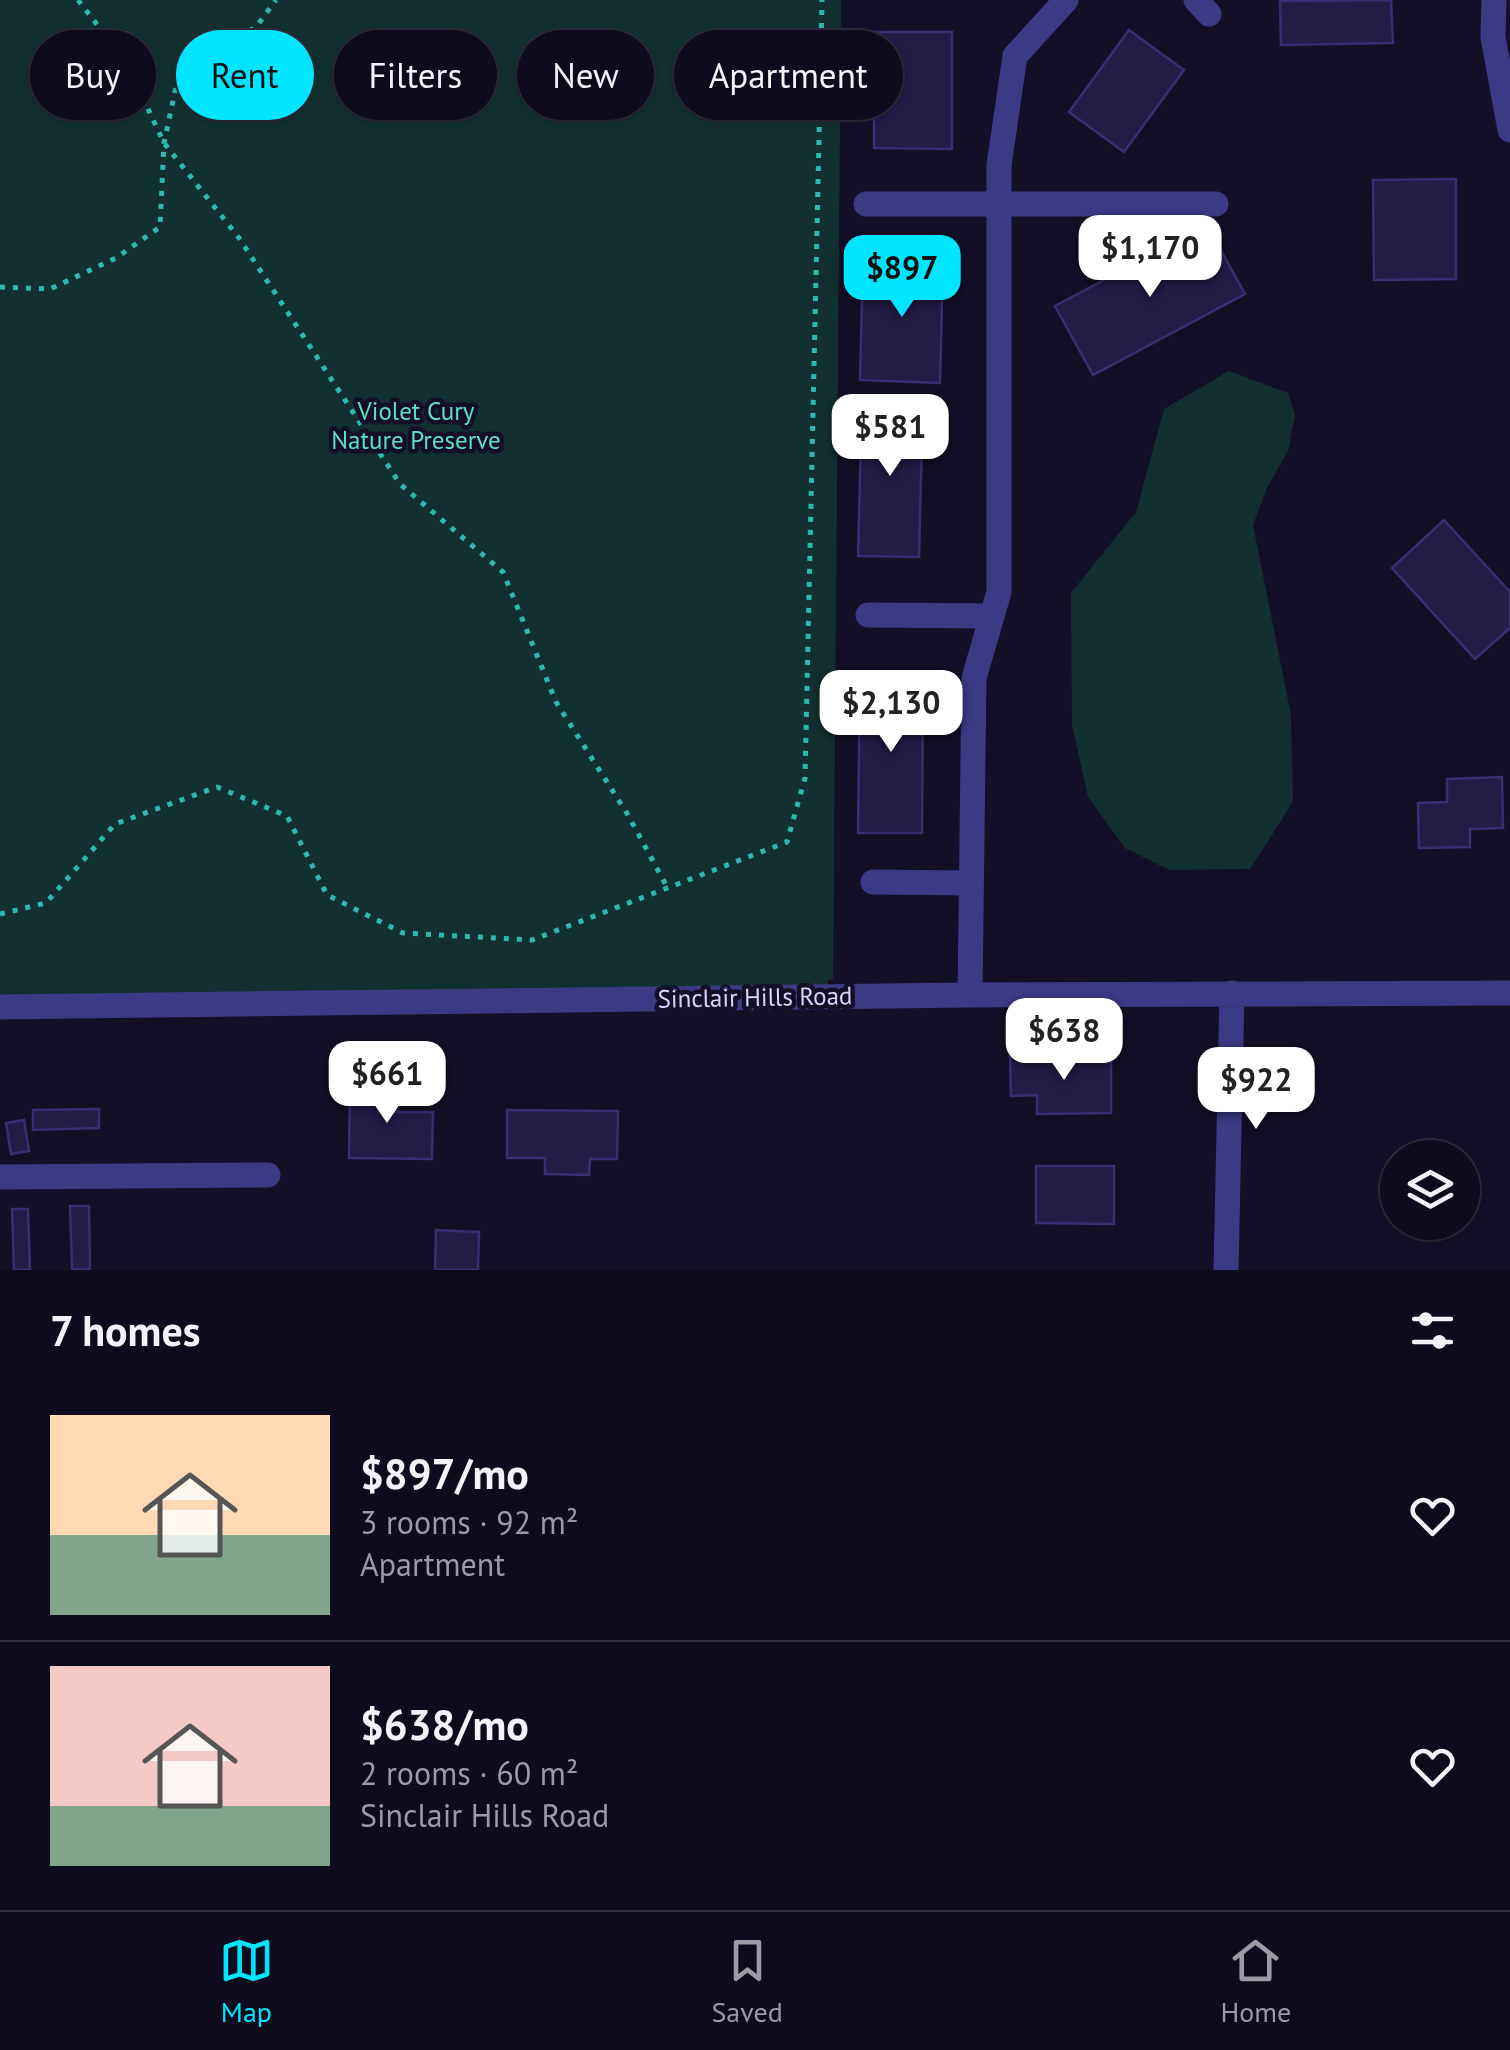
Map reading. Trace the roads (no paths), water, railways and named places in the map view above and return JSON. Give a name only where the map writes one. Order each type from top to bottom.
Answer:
[{"type":"street","points":[[970,994],[974,678],[998,592],[1000,166],[1015,56],[1066,0]]},
{"type":"street","points":[[1494,0],[1494,37],[1510,130]]},
{"type":"street","points":[[866,204],[1216,204]]},
{"type":"street","points":[[868,615],[992,616]]},
{"type":"street","points":[[873,882],[971,883]]},
{"type":"street","points":[[1226,1270],[1232,992]]},
{"type":"street","name":"Sinclair Hills Road","points":[[0,1007],[970,994],[1510,992]]},
{"type":"street","points":[[0,1177],[268,1175]]},
{"type":"park label","name":"Violet Cury Nature Preserve","points":[[416,426]]}]
